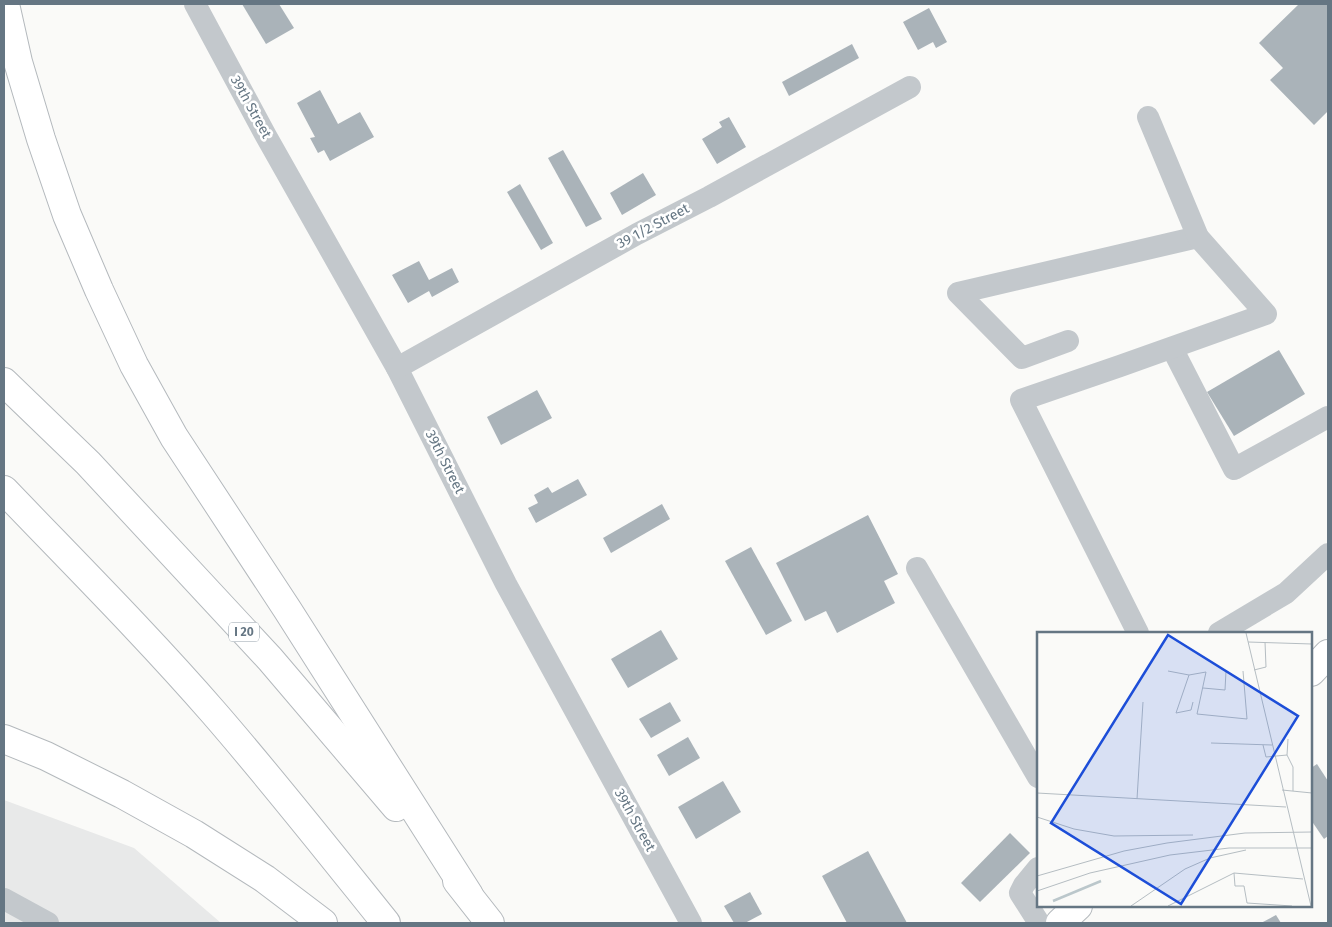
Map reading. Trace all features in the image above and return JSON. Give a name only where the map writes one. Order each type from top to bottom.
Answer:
[{"type":"main road","points":[[4,4],[18,62],[41,139],[68,215],[99,290],[134,365],[174,437],[287,609],[469,895]]},
{"type":"main road","name":"I 20","points":[[4,382],[88,463],[270,659],[469,895],[490,923]]},
{"type":"main road","points":[[4,490],[133,624],[213,713],[291,804],[386,923]]},
{"type":"main road","points":[[1312,671],[1328,654]]},
{"type":"main road","points":[[4,739],[46,756],[122,794],[194,834],[266,880],[323,923]]},
{"type":"main road","points":[[1060,923],[1077,907]]},
{"type":"street","name":"39th Street","points":[[195,4],[266,136],[397,368],[506,584],[691,923]]},
{"type":"street","name":"39 1/2 Street","points":[[397,368],[637,234],[709,197],[910,87]]},
{"type":"street","points":[[1137,632],[1020,400],[1266,314],[1198,237],[1148,117]]},
{"type":"street","points":[[1068,341],[1022,358],[958,292],[1198,237]]},
{"type":"street","points":[[1172,348],[1234,469],[1328,417]]},
{"type":"street","points":[[1221,632],[1286,593],[1328,554]]},
{"type":"street","points":[[916,568],[1037,774]]},
{"type":"street","points":[[1037,869],[1020,893],[1039,923]]},
{"type":"street","points":[[4,898],[48,923]]},
{"type":"shaded area","points":[[4,800],[134,848],[221,923],[4,923]]},
{"type":"building","points":[[242,4],[279,4],[294,28],[266,44]]},
{"type":"building","points":[[1299,4],[1328,4],[1328,111],[1314,125],[1270,80],[1283,68],[1259,43]]},
{"type":"building","points":[[929,8],[947,42],[936,48],[933,42],[918,50],[903,22]]},
{"type":"building","points":[[852,44],[859,58],[789,96],[782,82]]},
{"type":"building","points":[[320,90],[338,124],[360,112],[374,137],[330,161],[324,150],[318,153],[310,138],[315,137],[297,103]]},
{"type":"building","points":[[729,117],[746,147],[717,164],[702,139],[722,127],[719,122]]},
{"type":"building","points":[[563,150],[602,219],[586,227],[548,158]]},
{"type":"building","points":[[643,173],[656,195],[622,215],[610,193]]},
{"type":"building","points":[[520,184],[553,243],[541,250],[507,192]]},
{"type":"building","points":[[419,261],[429,280],[452,268],[459,282],[432,297],[429,291],[408,303],[392,275]]},
{"type":"building","points":[[1279,350],[1305,394],[1234,436],[1207,392]]},
{"type":"building","points":[[537,390],[552,418],[501,445],[487,417]]},
{"type":"building","points":[[578,479],[587,495],[536,523],[528,508],[538,503],[534,495],[548,487],[552,493]]},
{"type":"building","points":[[662,504],[670,519],[611,553],[603,538]]},
{"type":"building","points":[[868,515],[898,574],[884,581],[895,603],[837,633],[826,611],[805,621],[776,563]]},
{"type":"building","points":[[751,547],[792,621],[766,635],[725,561]]},
{"type":"building","points":[[661,630],[678,659],[628,688],[611,659]]},
{"type":"building","points":[[670,702],[681,721],[651,738],[639,719]]},
{"type":"building","points":[[688,737],[700,758],[669,776],[657,755]]},
{"type":"building","points":[[1317,764],[1328,781],[1328,836],[1324,839],[1312,821],[1312,767]]},
{"type":"building","points":[[723,781],[741,812],[696,839],[678,807]]},
{"type":"building","points":[[1010,833],[1030,853],[980,902],[961,883]]},
{"type":"building","points":[[868,851],[907,923],[847,923],[822,876]]},
{"type":"building","points":[[750,892],[762,914],[745,923],[734,923],[724,906]]},
{"type":"building","points":[[1276,915],[1281,923],[1261,923]]}]
